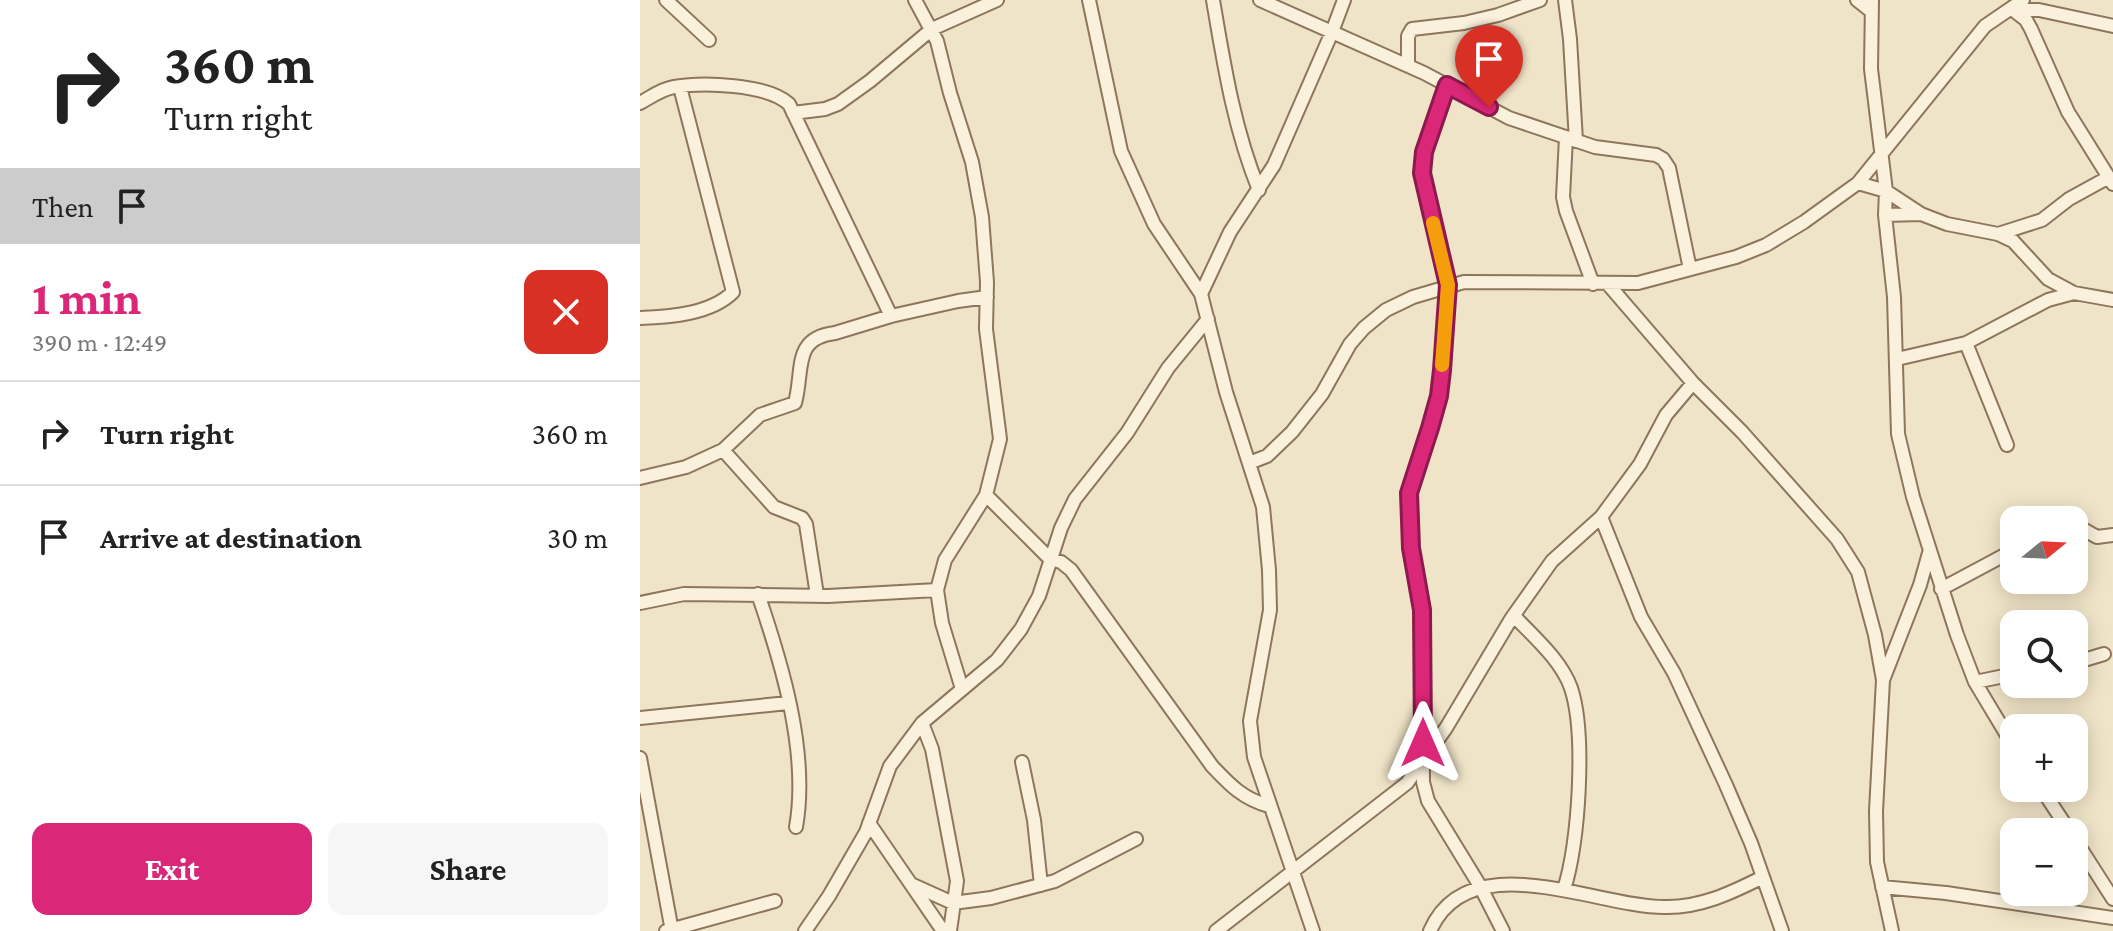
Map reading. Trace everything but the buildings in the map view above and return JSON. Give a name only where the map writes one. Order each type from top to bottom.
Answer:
[{"type":"street","points":[[666,0],[709,40]]},
{"type":"street","points":[[915,0],[932,29],[972,162],[982,217],[986,329],[1000,439],[986,495],[945,560],[937,590],[942,623],[962,689]]},
{"type":"street","points":[[793,113],[838,104],[932,29],[997,0]]},
{"type":"street","points":[[1089,0],[1121,151],[1154,224],[1201,294],[1226,392],[1263,507],[1270,597],[1250,737],[1269,806],[1313,931]]},
{"type":"street","points":[[1213,0],[1237,126],[1246,160],[1259,190]]},
{"type":"street","points":[[1260,0],[1408,66],[1509,118],[1595,147],[1656,155],[1663,159],[1669,168],[1690,269]]},
{"type":"street","points":[[1201,294],[1230,232],[1274,165],[1344,0]]},
{"type":"street","points":[[1408,66],[1408,36],[1412,29],[1464,23],[1540,0]]},
{"type":"street","points":[[1565,0],[1570,39],[1571,139],[1563,197],[1593,284]]},
{"type":"street","points":[[1857,0],[1872,5],[1871,69],[1886,191],[1885,215],[1897,359],[1898,434],[1939,584],[1975,682],[2000,724]]},
{"type":"street","points":[[1998,234],[2042,220],[2061,204],[2111,181],[2068,112],[2031,29],[2017,6]]},
{"type":"street","points":[[1249,463],[1267,456],[1292,432],[1322,394],[1350,344],[1386,310],[1448,285],[1487,281],[1638,283],[1766,245],[1858,183],[1985,26],[2017,6],[2112,26]]},
{"type":"street","points":[[640,103],[661,91],[705,85],[766,91],[780,96],[793,113],[891,316]]},
{"type":"street","points":[[1447,85],[1424,152],[1422,173],[1448,285],[1439,396],[1409,493],[1411,548],[1422,610],[1423,762],[1428,801],[1480,886],[1503,931]]},
{"type":"street","points":[[640,318],[668,317],[702,309],[733,292],[680,87]]},
{"type":"street","points":[[1858,183],[1886,191],[1921,214],[1947,224],[1998,234],[2025,251],[2054,284],[2074,293],[2113,300]]},
{"type":"street","points":[[1885,215],[1921,214]]},
{"type":"street","points":[[1607,283],[1693,383],[1742,432],[1837,539],[1858,572],[1883,680],[1876,811],[1877,862],[1892,931]]},
{"type":"street","points":[[1897,359],[1966,343],[2048,300],[2074,293]]},
{"type":"street","points":[[640,478],[686,467],[723,450],[760,415],[795,403],[804,350],[810,341],[820,335],[891,316],[987,297]]},
{"type":"street","points":[[805,931],[829,896],[869,823],[890,766],[922,723],[997,660],[1021,629],[1039,596],[1061,528],[1075,499],[1127,433],[1168,368],[1208,319]]},
{"type":"street","points":[[1966,343],[2007,445]]},
{"type":"street","points":[[1216,931],[1407,783],[1552,561],[1601,517],[1640,464],[1666,415],[1693,383]]},
{"type":"street","points":[[723,450],[774,507],[802,518],[806,524],[817,595]]},
{"type":"street","points":[[986,495],[1050,559],[1061,562],[1071,570],[1212,766],[1236,791],[1252,801],[1269,806]]},
{"type":"street","points":[[1601,517],[1641,617],[1674,673],[1720,772],[1782,931]]},
{"type":"street","points":[[2088,532],[2097,537],[2113,535]]},
{"type":"street","points":[[1883,680],[1920,585],[1929,553]]},
{"type":"street","points":[[1920,585],[1939,584],[2000,556]]},
{"type":"street","points":[[640,603],[670,595],[817,595],[937,590]]},
{"type":"street","points":[[758,594],[788,703],[799,767],[801,800],[796,827]]},
{"type":"street","points":[[1514,616],[1539,642],[1571,688],[1578,743],[1577,818],[1572,865],[1564,889]]},
{"type":"street","points":[[1875,635],[1898,640]]},
{"type":"street","points":[[2088,659],[2104,654]]},
{"type":"street","points":[[1975,682],[2000,677]]},
{"type":"street","points":[[640,718],[788,703]]},
{"type":"street","points":[[922,723],[932,749],[957,881],[950,931]]},
{"type":"street","points":[[640,758],[670,930],[775,901]]},
{"type":"street","points":[[1022,762],[1034,820],[1041,885]]},
{"type":"street","points":[[869,823],[943,931]]},
{"type":"street","points":[[913,885],[953,903],[991,898],[1055,881],[1136,839]]},
{"type":"street","points":[[2088,860],[2113,899]]},
{"type":"street","points":[[1430,931],[1435,920],[1453,901],[1480,886],[1564,889],[1606,900],[1663,907],[1699,904],[1763,877]]},
{"type":"street","points":[[1882,887],[1961,895],[2113,918]]},
{"type":"slow traffic","points":[[1433,223],[1448,285],[1442,365]]},
{"type":"route","points":[[1423,743],[1422,610],[1411,548],[1409,493],[1439,396],[1448,285],[1422,173],[1424,152],[1447,85],[1489,107]]}]
